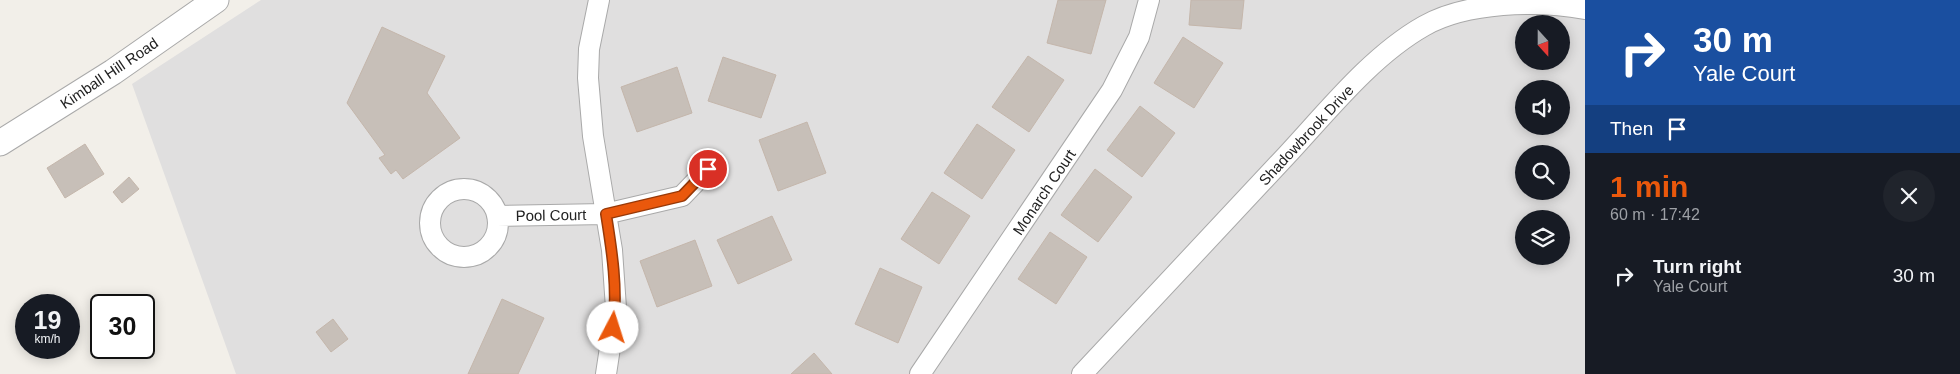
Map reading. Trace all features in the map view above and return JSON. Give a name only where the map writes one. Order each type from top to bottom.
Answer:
[{"type":"street","name":"Kimball Hill Road","points":[[0,143],[113,72],[216,0]]},
{"type":"street","points":[[599,0],[589,49],[588,78],[594,136],[612,250],[616,308],[606,374]]},
{"type":"street","name":"Monarch Court","points":[[920,374],[1112,90],[1139,37],[1149,0]]},
{"type":"street","name":"Shadowbrook Drive","points":[[1082,374],[1377,60],[1399,42],[1424,26],[1450,13],[1484,5],[1514,1],[1546,2],[1572,5],[1585,9]]},
{"type":"street","name":"Pool Court","points":[[497,216],[606,214],[682,196],[708,169]]},
{"type":"shaded area","points":[[261,0],[1585,0],[1585,374],[236,374],[132,84]]},
{"type":"building","points":[[1058,0],[1106,0],[1091,54],[1047,43]]},
{"type":"building","points":[[1191,0],[1244,0],[1241,29],[1189,25]]},
{"type":"building","points":[[382,27],[445,56],[427,93],[460,138],[403,179],[396,170],[391,174],[379,158],[385,155],[347,103]]},
{"type":"building","points":[[1183,37],[1223,63],[1194,108],[1154,83]]},
{"type":"building","points":[[1028,56],[1064,80],[1029,132],[992,107]]},
{"type":"building","points":[[723,57],[776,75],[761,118],[708,101]]},
{"type":"building","points":[[677,67],[692,113],[637,132],[621,87]]},
{"type":"building","points":[[1140,106],[1175,133],[1142,177],[1107,150]]},
{"type":"building","points":[[807,122],[826,173],[778,191],[759,140]]},
{"type":"building","points":[[977,124],[1015,150],[982,199],[944,173]]},
{"type":"building","points":[[85,144],[104,174],[65,198],[47,168]]},
{"type":"building","points":[[1095,169],[1132,197],[1098,242],[1061,215]]},
{"type":"building","points":[[129,177],[139,189],[122,203],[113,192]]},
{"type":"building","points":[[932,192],[970,216],[939,264],[901,239]]},
{"type":"building","points":[[772,216],[792,260],[738,284],[717,240]]},
{"type":"building","points":[[1050,232],[1087,257],[1056,304],[1018,279]]},
{"type":"building","points":[[695,240],[712,286],[657,307],[640,261]]},
{"type":"building","points":[[880,268],[922,287],[898,343],[855,324]]},
{"type":"building","points":[[502,299],[544,318],[518,374],[468,374]]},
{"type":"building","points":[[333,319],[348,339],[331,352],[316,332]]},
{"type":"building","points":[[814,353],[832,374],[791,374]]},
{"type":"route","points":[[613,328],[616,308],[612,250],[606,214],[682,196],[708,169]]}]
